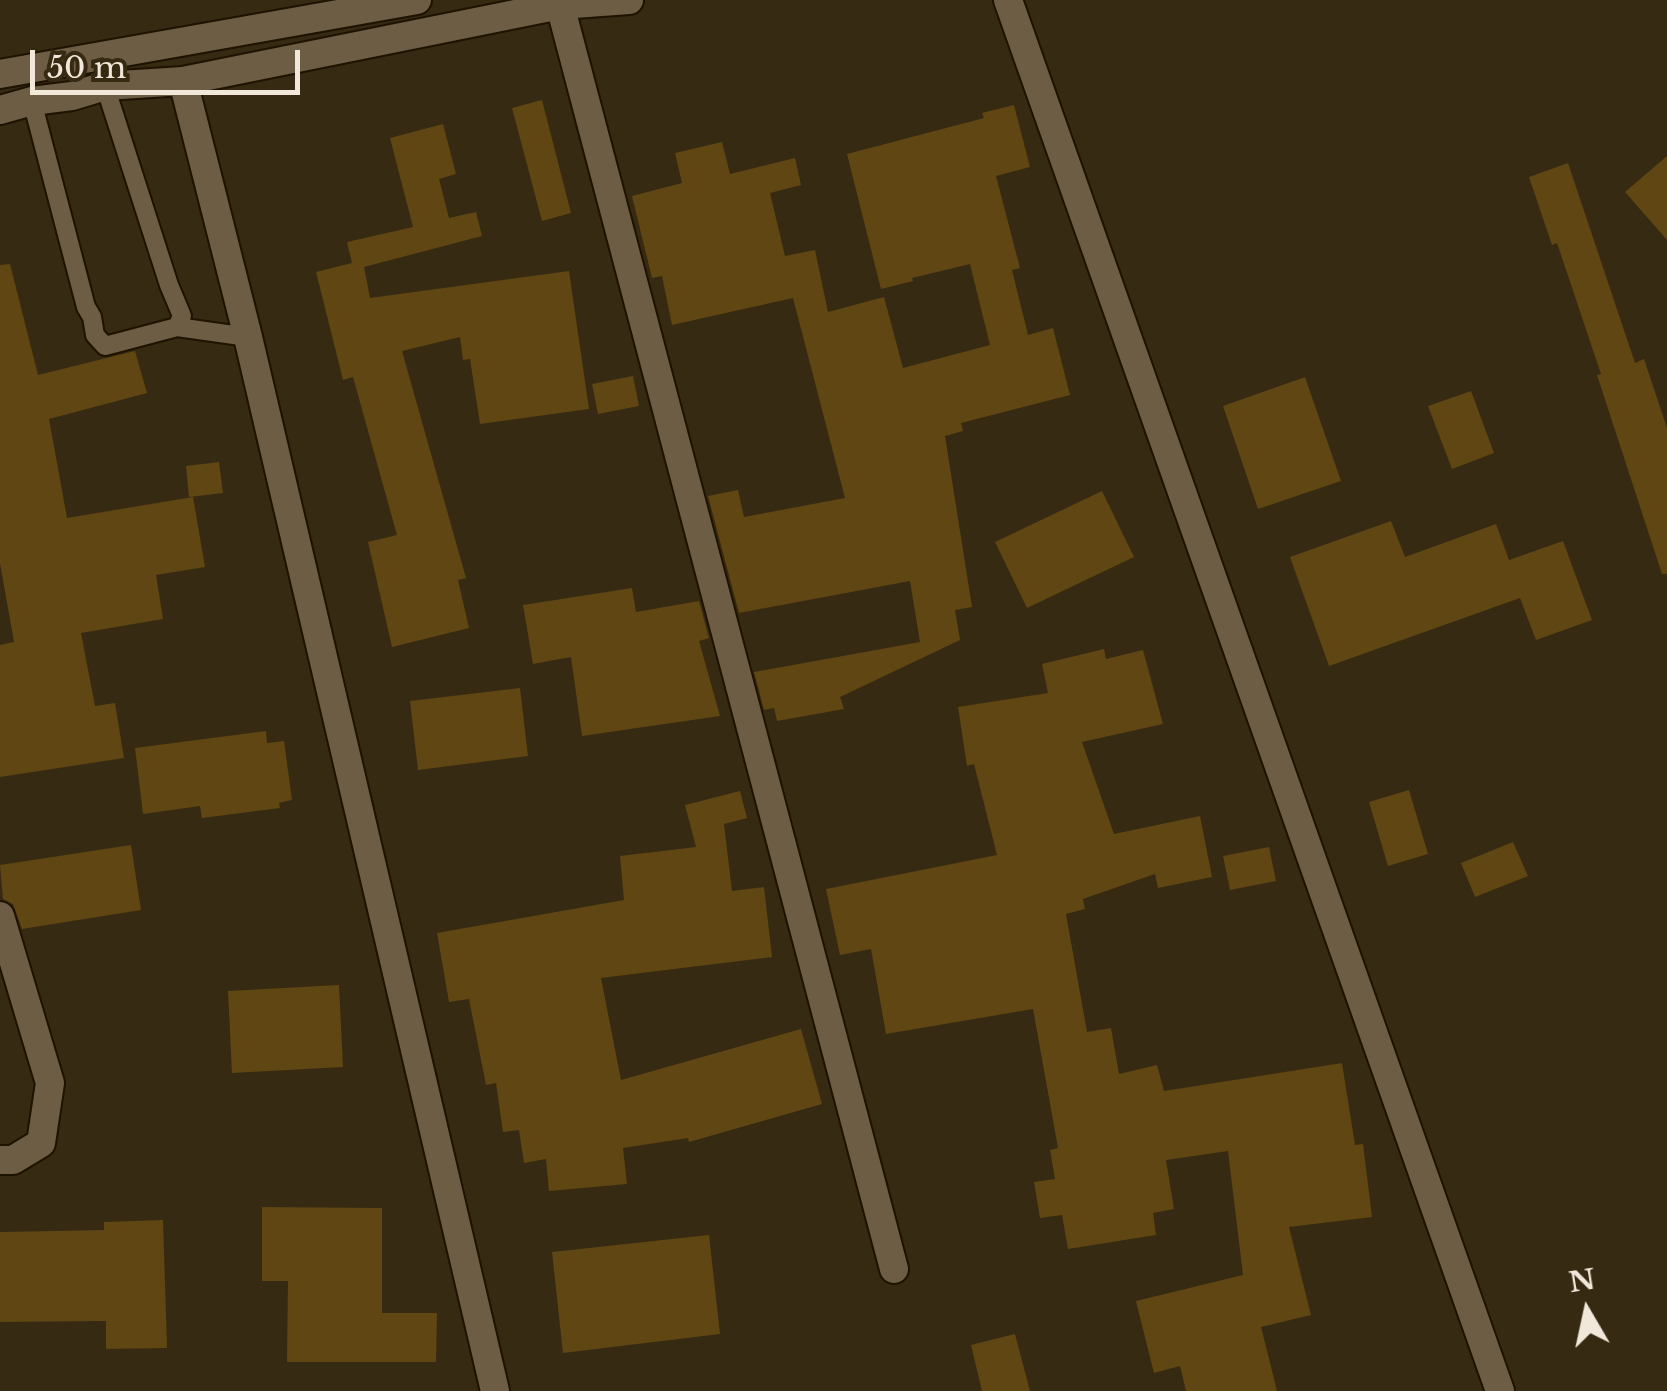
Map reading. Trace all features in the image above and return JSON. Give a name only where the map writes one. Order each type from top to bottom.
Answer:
[{"type":"street","points":[[0,74],[417,0]]},
{"type":"street","points":[[0,110],[105,86],[183,81],[560,6],[629,0]]},
{"type":"street","points":[[1008,0],[1500,1391]]},
{"type":"street","points":[[560,6],[894,1269]]},
{"type":"street","points":[[64,62],[72,96]]},
{"type":"street","points":[[183,81],[248,337],[496,1391]]},
{"type":"street","points":[[0,916],[50,1083],[42,1142],[13,1160],[0,1160]]},
{"type":"lane","points":[[105,86],[182,316],[178,327]]},
{"type":"lane","points":[[32,101],[95,335],[105,346],[178,327],[248,337]]},
{"type":"building","points":[[542,100],[571,213],[542,221],[512,108]]},
{"type":"building","points":[[1014,105],[1030,167],[996,176],[1020,268],[1012,270],[1028,335],[1053,328],[1070,395],[961,423],[963,431],[945,436],[972,607],[955,610],[960,640],[840,697],[844,709],[777,721],[774,708],[764,710],[754,672],[920,642],[910,581],[739,613],[708,496],[738,490],[744,517],[845,498],[793,298],[672,325],[662,276],[652,278],[632,196],[682,183],[675,153],[722,142],[730,174],[795,158],[801,185],[770,193],[785,256],[815,250],[828,312],[884,297],[903,368],[990,345],[970,264],[881,289],[847,154],[984,118],[982,113]]},
{"type":"building","points":[[443,124],[456,174],[439,179],[449,218],[476,212],[482,236],[364,267],[370,298],[569,271],[589,409],[480,424],[470,359],[463,360],[460,337],[402,351],[466,578],[458,580],[469,628],[392,647],[368,542],[397,535],[353,377],[343,380],[316,272],[352,263],[347,242],[413,227],[390,138]]},
{"type":"building","points":[[1667,156],[1667,240],[1625,192]]},
{"type":"building","points":[[1568,163],[1635,363],[1644,359],[1667,428],[1667,574],[1662,574],[1557,243],[1552,245],[1529,177]]},
{"type":"building","points":[[10,264],[38,375],[135,351],[147,393],[49,419],[67,518],[193,497],[205,567],[156,575],[163,619],[81,633],[95,706],[115,703],[124,758],[0,777],[0,645],[14,642],[0,563],[0,265]]},
{"type":"building","points":[[633,376],[639,406],[598,414],[592,384]]},
{"type":"building","points":[[1305,377],[1341,481],[1258,509],[1223,406]]},
{"type":"building","points":[[1471,391],[1494,453],[1452,469],[1428,406]]},
{"type":"building","points":[[219,462],[223,493],[189,497],[186,466]]},
{"type":"building","points":[[1102,491],[1134,557],[1027,608],[995,542]]},
{"type":"building","points":[[1391,521],[1405,557],[1496,524],[1509,560],[1563,541],[1592,620],[1536,640],[1520,598],[1329,666],[1290,557]]},
{"type":"building","points":[[632,588],[636,612],[699,601],[709,638],[699,641],[720,716],[582,736],[571,657],[533,664],[523,605]]},
{"type":"building","points":[[1104,649],[1106,659],[1143,650],[1163,724],[1082,742],[1114,834],[1200,816],[1212,877],[1158,888],[1155,874],[1083,899],[1085,909],[1066,914],[1087,1032],[1111,1028],[1119,1074],[1157,1065],[1164,1091],[1342,1063],[1355,1145],[1363,1144],[1372,1217],[1289,1227],[1311,1315],[1261,1327],[1277,1391],[1186,1391],[1180,1366],[1154,1373],[1136,1301],[1243,1275],[1228,1151],[1166,1160],[1174,1209],[1153,1213],[1156,1235],[1068,1249],[1062,1215],[1040,1218],[1034,1182],[1055,1179],[1050,1150],[1058,1148],[1033,1009],[886,1034],[871,949],[840,955],[826,889],[997,855],[974,764],[967,766],[958,707],[1048,693],[1042,664]]},
{"type":"building","points":[[520,688],[528,756],[418,770],[410,701]]},
{"type":"building","points":[[266,731],[267,743],[284,741],[292,800],[279,803],[280,808],[202,818],[200,806],[143,814],[135,748]]},
{"type":"building","points":[[1409,790],[1428,854],[1388,866],[1369,802]]},
{"type":"building","points":[[740,791],[747,818],[724,824],[732,891],[764,887],[772,957],[601,978],[621,1080],[801,1029],[822,1104],[689,1142],[688,1138],[623,1148],[627,1184],[549,1191],[546,1159],[524,1163],[519,1130],[503,1132],[496,1083],[486,1085],[469,999],[449,1002],[437,933],[624,900],[620,856],[696,847],[685,805]]},
{"type":"building","points":[[1513,842],[1528,876],[1475,897],[1461,863]]},
{"type":"building","points":[[131,845],[141,910],[22,929],[13,904],[3,899],[0,865]]},
{"type":"building","points":[[1269,847],[1276,881],[1230,890],[1223,856]]},
{"type":"building","points":[[339,985],[343,1067],[232,1073],[228,991]]},
{"type":"building","points":[[262,1207],[382,1208],[382,1313],[437,1313],[436,1362],[287,1362],[288,1281],[262,1281]]},
{"type":"building","points":[[163,1220],[167,1348],[106,1349],[106,1321],[0,1322],[0,1232],[104,1230],[104,1222]]},
{"type":"building","points":[[709,1235],[720,1334],[563,1353],[552,1252]]},
{"type":"building","points":[[1015,1334],[1030,1391],[982,1391],[971,1345]]}]
